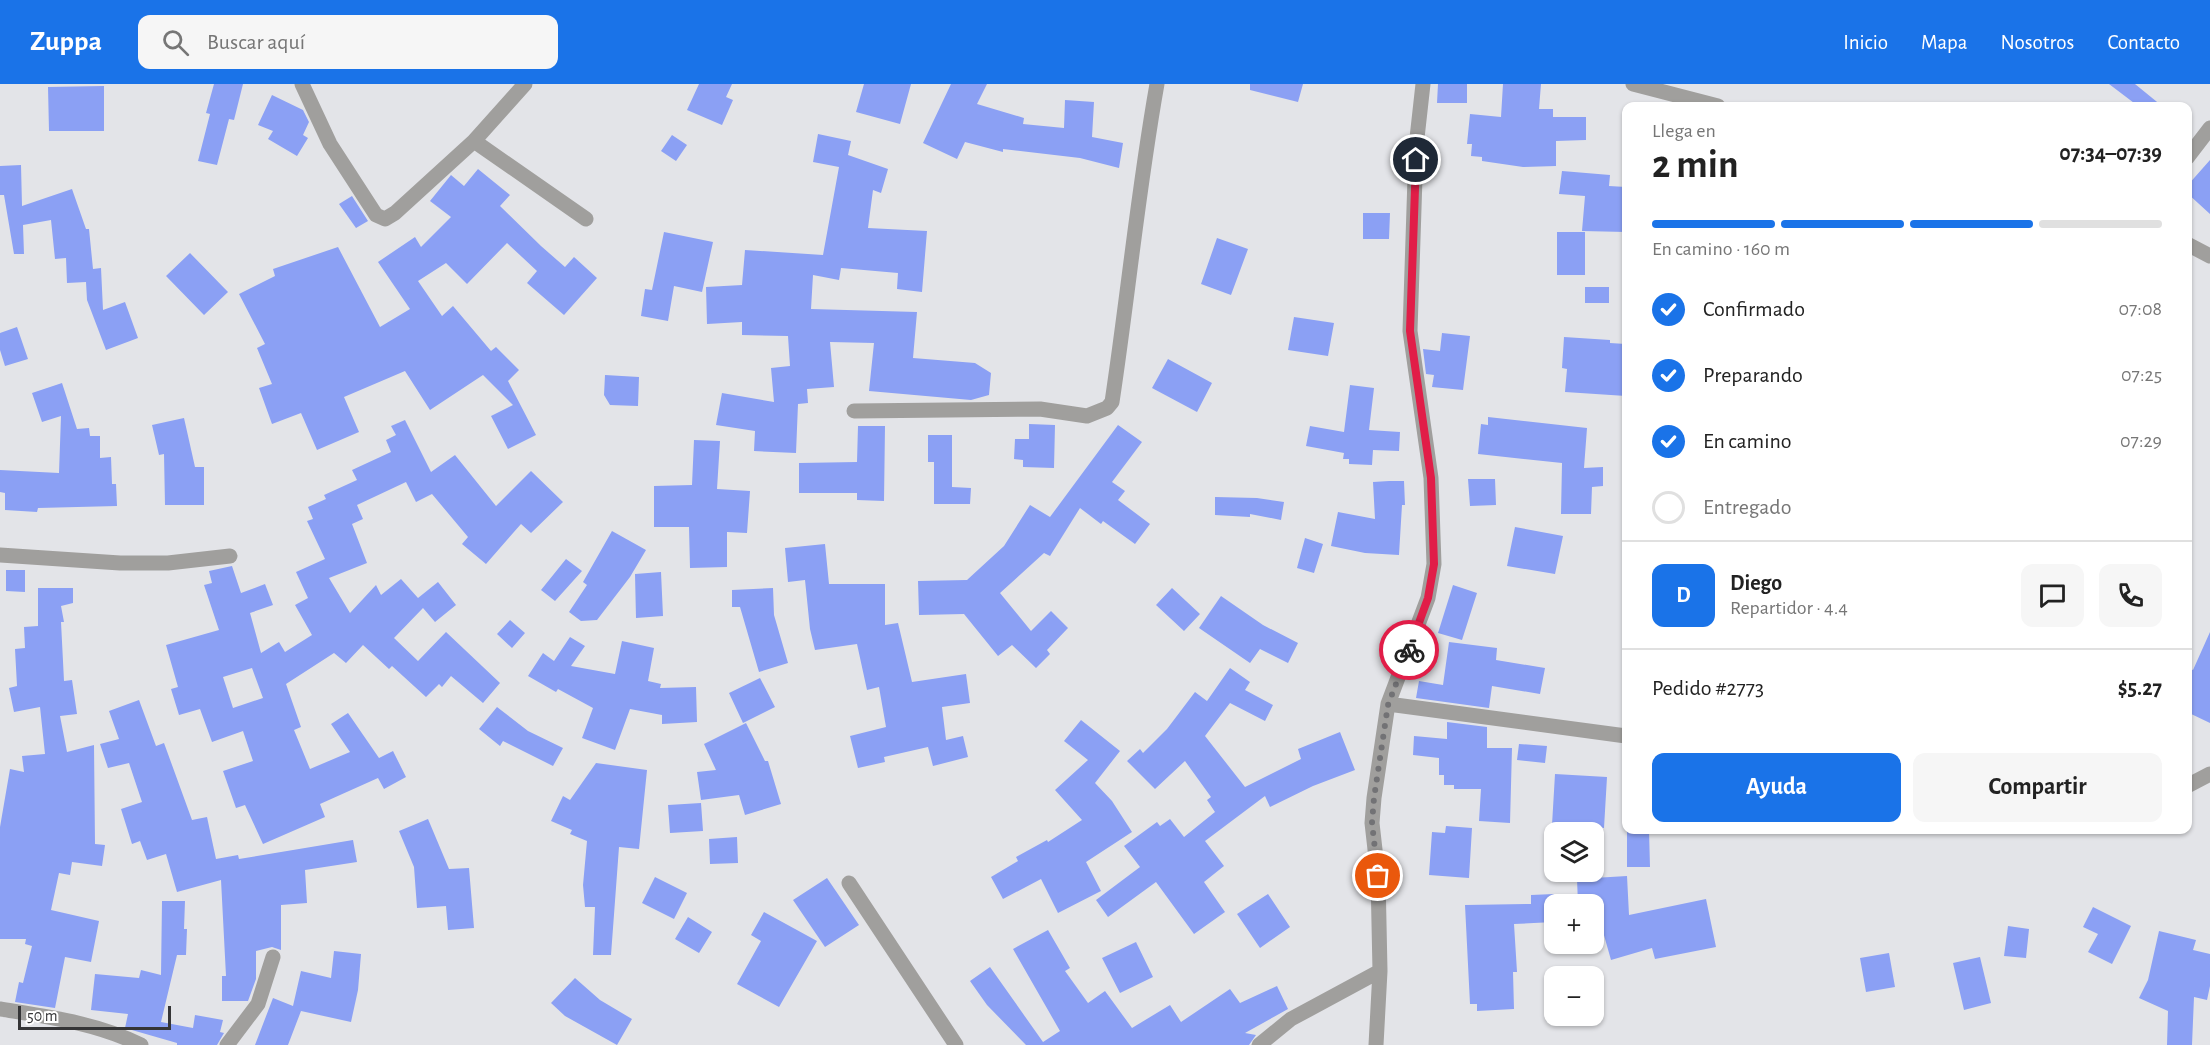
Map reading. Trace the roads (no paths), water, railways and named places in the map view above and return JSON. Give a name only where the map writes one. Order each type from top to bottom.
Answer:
[{"type":"street","points":[[302,84],[330,144],[376,215],[385,219],[395,213],[474,141],[525,84]]},
{"type":"street","points":[[854,411],[1040,410],[1087,416],[1107,408],[1112,402],[1123,332],[1143,159],[1157,84]]},
{"type":"street","points":[[1376,1045],[1380,971],[1378,876],[1372,823],[1388,705],[1428,598],[1434,564],[1431,478],[1410,331],[1416,147],[1423,84]]},
{"type":"street","points":[[1633,84],[1703,102]]},
{"type":"street","points":[[2192,151],[2210,128]]},
{"type":"street","points":[[474,141],[586,219]]},
{"type":"street","points":[[2192,247],[2210,256]]},
{"type":"street","points":[[0,555],[120,563],[168,563],[230,556]]},
{"type":"street","points":[[1388,705],[1622,735]]},
{"type":"street","points":[[2192,783],[2210,774]]},
{"type":"street","points":[[849,883],[956,1045]]},
{"type":"street","points":[[228,1045],[258,1004],[273,957]]},
{"type":"street","points":[[1259,1045],[1292,1019],[1380,971]]},
{"type":"street","points":[[0,1009],[83,1023],[116,1033],[141,1045]]}]
